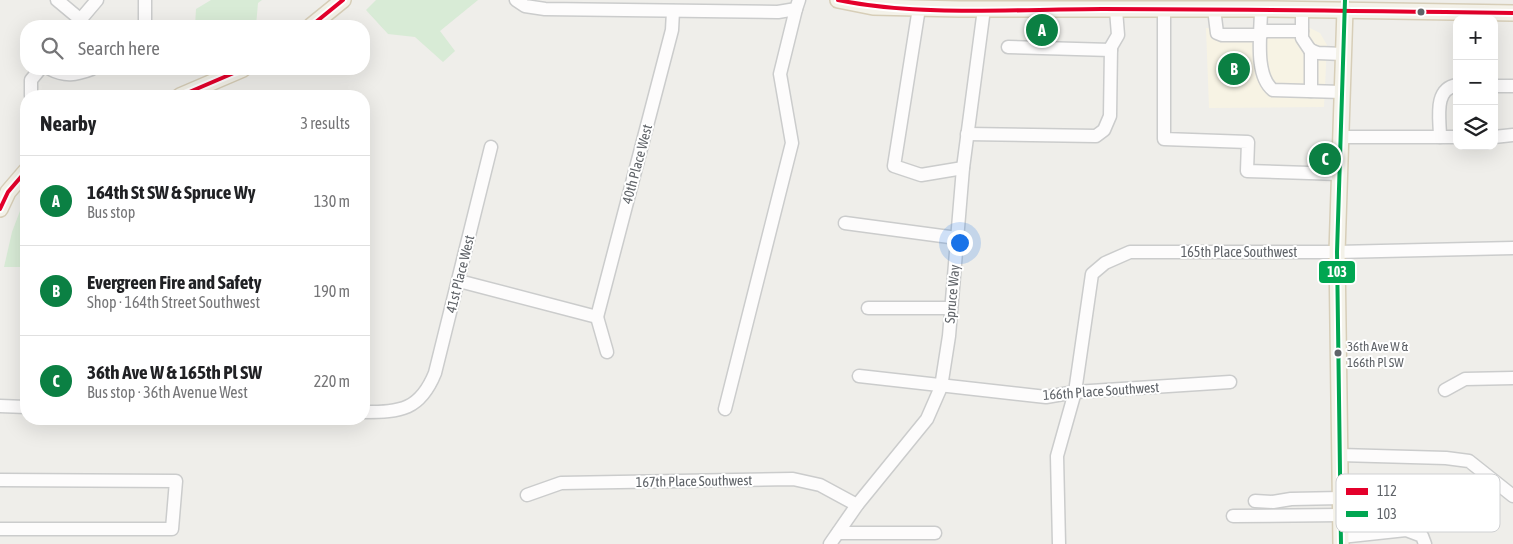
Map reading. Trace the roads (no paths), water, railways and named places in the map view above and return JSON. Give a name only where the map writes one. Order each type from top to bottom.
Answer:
[{"type":"main road","points":[[318,20],[343,0]]},
{"type":"main road","points":[[838,0],[873,7],[919,8],[984,9],[1081,3],[1116,10],[1164,10],[1214,9],[1240,4],[1261,8],[1302,9],[1345,5],[1513,13]]},
{"type":"main road","points":[[1340,474],[1337,252],[1345,5]]},
{"type":"main road","points":[[194,90],[229,75]]},
{"type":"main road","points":[[0,209],[8,192],[20,178]]},
{"type":"street","points":[[57,0],[75,20]]},
{"type":"street","points":[[80,20],[97,0]]},
{"type":"street","points":[[145,0],[145,20]]},
{"type":"street","points":[[516,0],[534,9],[778,12],[797,5]]},
{"type":"street","points":[[726,409],[792,143],[780,74],[797,5]]},
{"type":"street","points":[[919,8],[894,166],[921,175],[963,168]]},
{"type":"street","points":[[1261,8],[1261,74],[1265,84],[1272,90],[1342,92]]},
{"type":"street","name":"Spruce Way","points":[[830,544],[858,505],[926,419],[942,387],[963,168],[984,9]]},
{"type":"street","points":[[1214,9],[1217,33],[1222,36],[1302,31]]},
{"type":"street","points":[[1302,9],[1302,38],[1311,50],[1318,53],[1344,54]]},
{"type":"street","points":[[967,134],[1096,136],[1104,130],[1110,116],[1111,50],[1118,35],[1116,10]]},
{"type":"street","points":[[1164,10],[1164,139],[1248,142],[1247,171],[1340,174]]},
{"type":"street","name":"40th Place West","points":[[597,317],[669,39],[672,11]]},
{"type":"street","points":[[1008,47],[1111,50]]},
{"type":"street","points":[[1311,50],[1311,91]]},
{"type":"street","points":[[31,90],[31,80],[35,75]]},
{"type":"street","points":[[1498,86],[1513,86]]},
{"type":"street","points":[[1440,137],[1440,97],[1443,91],[1453,87]]},
{"type":"street","points":[[1498,137],[1513,135]]},
{"type":"street","points":[[1341,137],[1453,137]]},
{"type":"street","name":"41st Place West","points":[[370,412],[400,410],[411,406],[421,398],[435,373],[492,147]]},
{"type":"street","points":[[845,223],[957,238]]},
{"type":"street","name":"165th Place Southwest","points":[[1075,392],[1092,274],[1105,263],[1130,252],[1337,252],[1513,248]]},
{"type":"street","points":[[459,282],[597,317],[607,352]]},
{"type":"street","points":[[868,308],[951,308]]},
{"type":"street","name":"166th Place Southwest","points":[[859,376],[942,387],[1046,397],[1075,392],[1230,382]]},
{"type":"street","points":[[1445,390],[1465,379],[1513,378]]},
{"type":"street","points":[[1059,544],[1057,456],[1075,392]]},
{"type":"street","points":[[0,406],[20,407]]},
{"type":"street","points":[[1340,455],[1446,458],[1469,461],[1485,474]]},
{"type":"street","name":"167th Place Southwest","points":[[527,495],[561,483],[793,479],[820,485],[858,505]]},
{"type":"street","points":[[0,480],[176,481],[172,528],[0,529]]},
{"type":"street","points":[[1500,486],[1513,496]]},
{"type":"street","points":[[1255,501],[1273,502],[1291,499],[1336,498]]},
{"type":"street","points":[[1233,516],[1336,515]]},
{"type":"street","points":[[1341,540],[1393,532]]},
{"type":"street","points":[[1415,532],[1422,536],[1425,544]]},
{"type":"street","points":[[838,533],[935,533]]},
{"type":"place","name":"164th St SW & Spruce Wy","points":[[1042,30]]},
{"type":"place","name":"Evergreen Fire and Safety","points":[[1234,69]]},
{"type":"place","name":"36th Ave W & 165th Pl SW","points":[[1325,159]]},
{"type":"place","name":"36th Ave W & 166th Pl SW","points":[[1338,353]]}]
